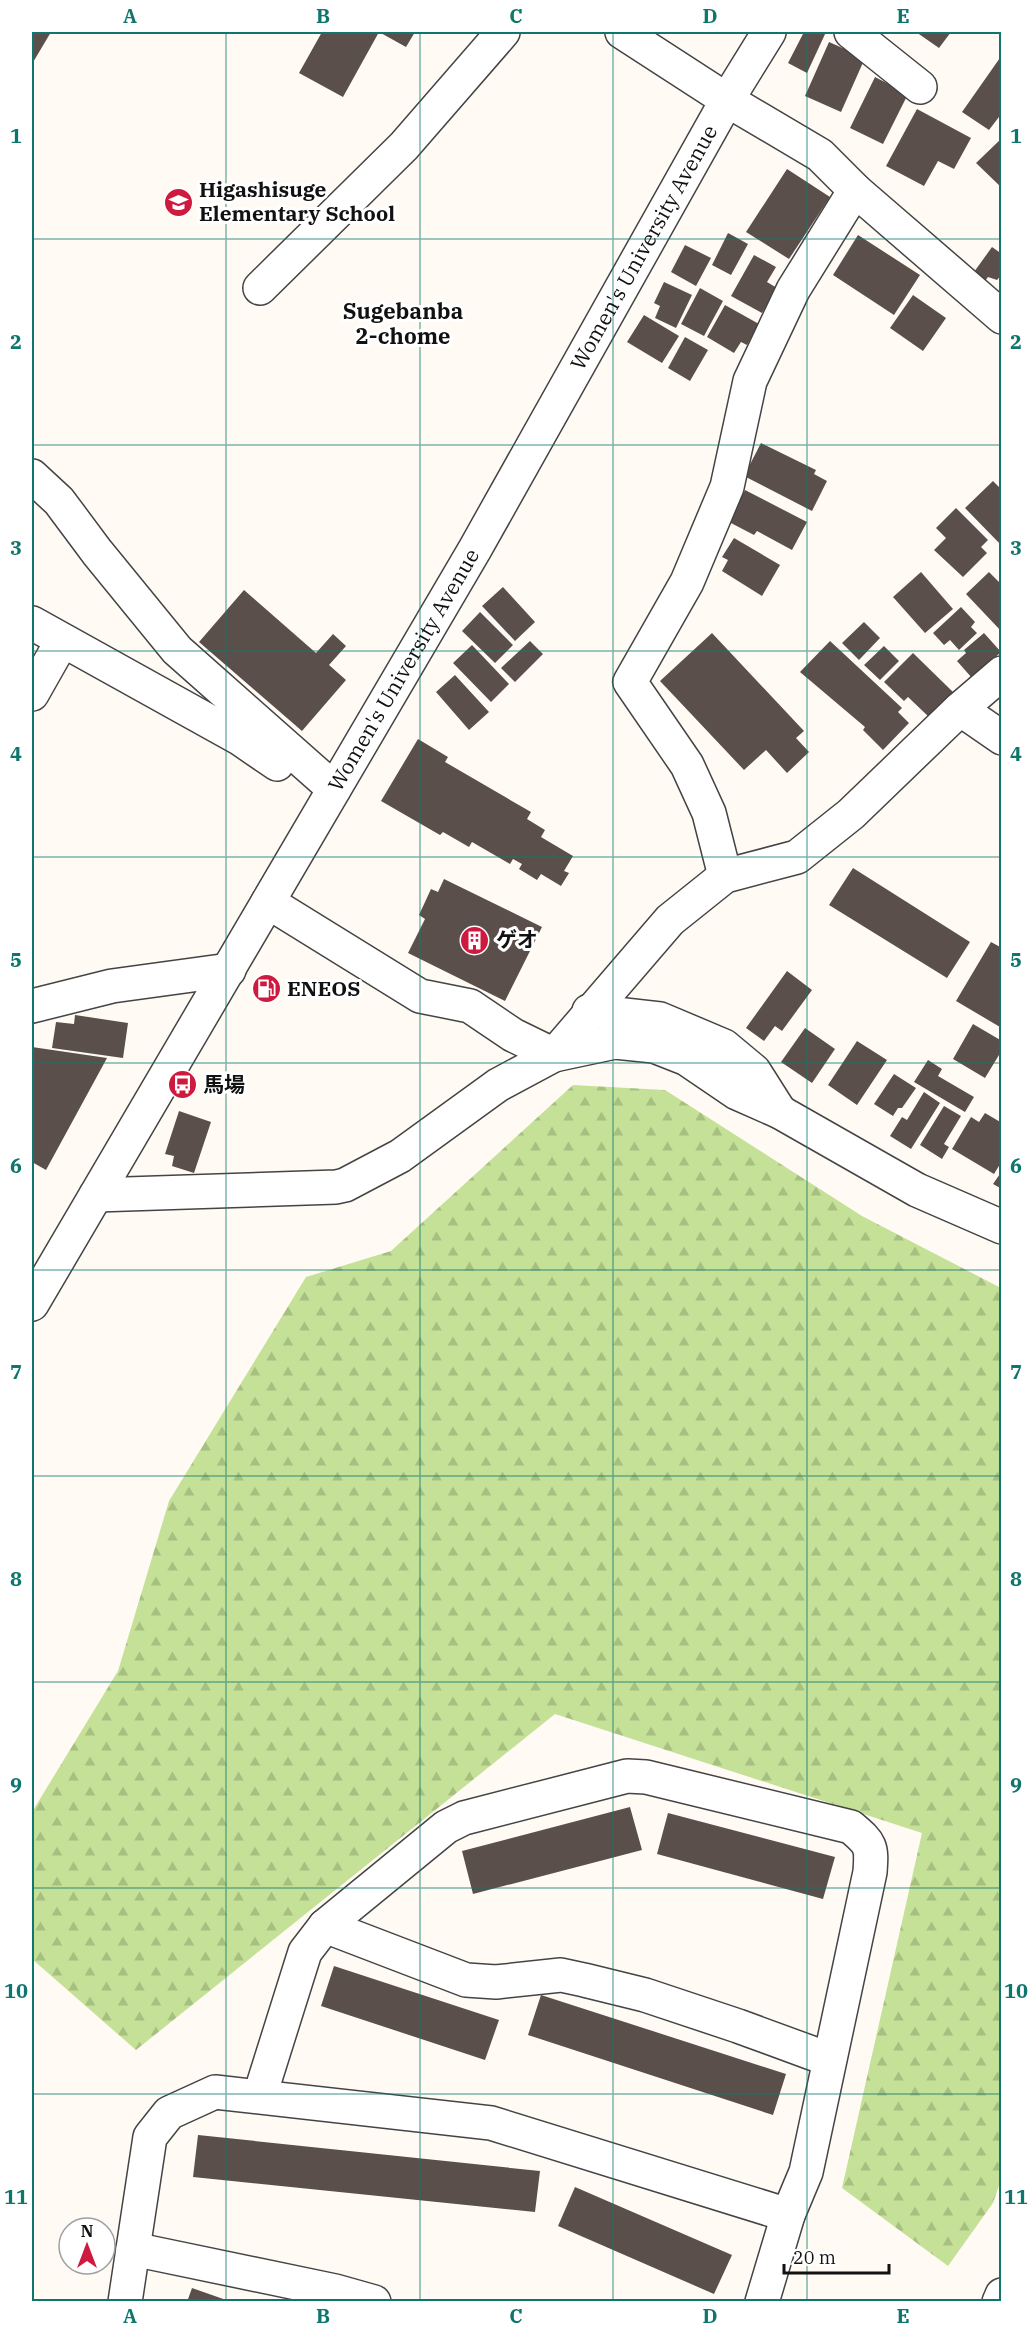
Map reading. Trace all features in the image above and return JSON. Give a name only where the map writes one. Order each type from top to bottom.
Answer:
[{"type":"street","points":[[260,288],[404,146],[503,32]]},
{"type":"street","points":[[622,32],[727,100],[820,155],[855,190],[1002,317]]},
{"type":"street","name":"Women's University Avenue","points":[[32,1304],[475,549],[727,100],[769,32]]},
{"type":"street","points":[[850,32],[920,87]]},
{"type":"street","points":[[725,876],[709,813],[687,765],[630,682],[687,582],[727,487],[750,381],[793,290],[855,190]]},
{"type":"street","points":[[32,477],[58,501],[96,552],[177,650],[333,789]]},
{"type":"street","points":[[32,623],[239,738],[284,769],[333,789]]},
{"type":"street","points":[[32,694],[62,640]]},
{"type":"street","points":[[554,1055],[670,920],[725,876],[796,857],[851,814],[960,709],[1002,673]]},
{"type":"street","points":[[960,709],[1002,738]]},
{"type":"street","points":[[268,902],[420,996],[470,1006],[513,1035],[554,1055]]},
{"type":"street","points":[[32,1006],[112,986],[230,970]]},
{"type":"street","points":[[590,1011],[660,1019],[724,1046],[754,1071],[780,1112]]},
{"type":"street","points":[[96,1196],[345,1185],[400,1156],[498,1086],[554,1055],[615,1042],[654,1046],[687,1059],[737,1093],[780,1112],[917,1190],[1002,1227]]},
{"type":"street","points":[[260,2095],[306,1952],[326,1926],[446,1827],[464,1818],[627,1776],[646,1777],[851,1827],[864,1838],[872,1850],[870,1872],[828,2059],[806,2172],[789,2215],[762,2301]]},
{"type":"street","points":[[326,1926],[466,1980],[496,1982],[561,1976],[584,1980],[738,2025],[828,2059]]},
{"type":"street","points":[[125,2301],[150,2137],[169,2113],[215,2092],[260,2095],[491,2123],[789,2215]]},
{"type":"street","points":[[133,2249],[374,2301]]},
{"type":"street","points":[[999,2301],[1002,2295]]},
{"type":"green space","points":[[573,1085],[665,1090],[862,1216],[1001,1288],[1001,2180],[993,2203],[948,2266],[842,2188],[922,1833],[555,1714],[136,2050],[32,1959],[32,1812],[118,1671],[169,1501],[306,1277],[391,1251]]},
{"type":"building","points":[[32,32],[51,32],[32,64]]},
{"type":"building","points":[[322,32],[379,32],[343,97],[299,73]]},
{"type":"building","points":[[379,32],[415,32],[406,47]]},
{"type":"building","points":[[804,32],[826,32],[807,73],[788,63]]},
{"type":"building","points":[[916,32],[951,32],[939,48]]},
{"type":"building","points":[[829,42],[865,58],[841,112],[805,96]]},
{"type":"building","points":[[1002,55],[1002,113],[989,130],[962,112]]},
{"type":"building","points":[[875,77],[908,94],[883,144],[850,128]]},
{"type":"building","points":[[917,109],[971,138],[954,169],[938,161],[924,186],[886,166]]},
{"type":"building","points":[[1002,138],[1002,188],[976,163]]},
{"type":"building","points":[[787,169],[830,197],[789,259],[746,232]]},
{"type":"building","points":[[728,233],[748,244],[731,275],[712,265]]},
{"type":"building","points":[[858,235],[920,275],[894,315],[833,275]]},
{"type":"building","points":[[685,245],[711,258],[696,286],[671,272]]},
{"type":"building","points":[[992,247],[1002,254],[1002,274],[997,280],[988,277],[985,281],[974,272]]},
{"type":"building","points":[[754,255],[776,267],[767,282],[777,288],[762,313],[731,296]]},
{"type":"building","points":[[664,282],[692,295],[676,328],[655,318],[660,306],[654,303]]},
{"type":"building","points":[[700,288],[723,301],[704,336],[681,324]]},
{"type":"building","points":[[913,295],[946,318],[923,351],[890,328]]},
{"type":"building","points":[[725,305],[759,324],[747,345],[741,342],[734,353],[707,337]]},
{"type":"building","points":[[644,315],[679,336],[662,363],[627,342]]},
{"type":"building","points":[[685,337],[708,350],[690,381],[668,368]]},
{"type":"building","points":[[761,443],[816,470],[814,474],[827,481],[812,511],[744,476]]},
{"type":"building","points":[[993,481],[1002,490],[1002,546],[965,508]]},
{"type":"building","points":[[745,490],[807,522],[792,550],[757,531],[754,535],[729,522]]},
{"type":"building","points":[[956,508],[988,540],[981,547],[987,553],[963,577],[934,550],[946,538],[936,528]]},
{"type":"building","points":[[734,538],[780,565],[762,596],[722,571],[728,560],[722,557]]},
{"type":"building","points":[[921,572],[953,609],[925,633],[893,597]]},
{"type":"building","points":[[989,572],[1002,585],[1002,632],[966,594]]},
{"type":"building","points":[[503,587],[535,622],[515,641],[482,606]]},
{"type":"building","points":[[244,590],[316,653],[333,634],[346,646],[329,665],[346,680],[302,731],[199,642]]},
{"type":"building","points":[[961,607],[975,622],[971,627],[977,633],[959,650],[950,640],[944,645],[933,633]]},
{"type":"building","points":[[480,612],[513,645],[495,663],[462,631]]},
{"type":"building","points":[[864,622],[880,638],[859,660],[842,643]]},
{"type":"building","points":[[712,633],[804,731],[796,738],[809,752],[787,773],[766,750],[744,770],[660,681]]},
{"type":"building","points":[[984,633],[1001,652],[972,678],[957,661],[966,653],[964,650]]},
{"type":"building","points":[[530,641],[543,654],[515,682],[501,668]]},
{"type":"building","points":[[830,641],[902,708],[898,712],[909,723],[883,750],[863,730],[865,727],[800,672]]},
{"type":"building","points":[[472,645],[509,684],[491,702],[453,663]]},
{"type":"building","points":[[884,646],[899,661],[880,680],[864,665]]},
{"type":"building","points":[[913,653],[953,692],[929,717],[908,697],[904,701],[884,682]]},
{"type":"building","points":[[455,675],[489,712],[469,730],[436,692]]},
{"type":"building","points":[[418,739],[448,757],[445,762],[531,812],[527,819],[545,830],[541,837],[573,856],[564,871],[569,873],[561,886],[541,874],[537,880],[519,869],[522,864],[513,859],[510,864],[472,842],[469,847],[443,832],[440,835],[381,801]]},
{"type":"building","points":[[853,868],[970,942],[947,978],[829,905]]},
{"type":"building","name":"ゲオ","points":[[444,879],[542,927],[505,1001],[408,953],[425,919],[419,915],[431,889],[438,892]]},
{"type":"building","points":[[991,942],[1002,948],[1000,1027],[956,1001]]},
{"type":"building","points":[[787,971],[812,990],[782,1031],[775,1026],[764,1041],[746,1028]]},
{"type":"building","points":[[75,1015],[128,1023],[123,1058],[52,1048],[56,1022],[74,1024]]},
{"type":"building","points":[[973,1024],[1002,1041],[1002,1050],[985,1078],[953,1059]]},
{"type":"building","points":[[805,1028],[835,1049],[812,1083],[781,1062]]},
{"type":"building","points":[[857,1041],[887,1060],[857,1105],[828,1085]]},
{"type":"building","points":[[32,1047],[107,1058],[46,1170],[32,1162]]},
{"type":"building","points":[[928,1060],[942,1069],[938,1076],[974,1097],[965,1112],[914,1082]]},
{"type":"building","points":[[894,1074],[916,1088],[902,1108],[898,1108],[893,1116],[874,1104]]},
{"type":"building","points":[[924,1092],[940,1103],[911,1149],[890,1136],[902,1117],[907,1120]]},
{"type":"building","points":[[944,1106],[961,1116],[944,1144],[949,1147],[942,1159],[920,1145]]},
{"type":"building","points":[[179,1111],[211,1122],[194,1173],[172,1166],[174,1156],[165,1154]]},
{"type":"building","points":[[985,1113],[1002,1123],[1002,1161],[994,1174],[952,1149],[971,1117],[979,1122]]},
{"type":"building","points":[[1002,1171],[1002,1189],[993,1184]]},
{"type":"building","points":[[630,1807],[642,1850],[473,1894],[462,1851]]},
{"type":"building","points":[[668,1813],[835,1857],[823,1899],[657,1854]]},
{"type":"building","points":[[334,1966],[499,2020],[485,2060],[321,2006]]},
{"type":"building","points":[[541,1995],[786,2074],[773,2115],[528,2035]]},
{"type":"building","points":[[198,2135],[540,2171],[535,2212],[193,2177]]},
{"type":"building","points":[[575,2187],[732,2255],[714,2294],[558,2226]]},
{"type":"building","points":[[192,2288],[229,2301],[229,2302],[187,2302]]},
{"type":"place","name":"Higashisuge Elementary School","points":[[178,202]]},
{"type":"place","name":"ゲオ","points":[[475,940]]},
{"type":"place","name":"ENEOS","points":[[266,989]]},
{"type":"place","name":"馬場","points":[[182,1085]]},
{"type":"district","name":"Sugebanba 2-chome","points":[[403,324]]}]
